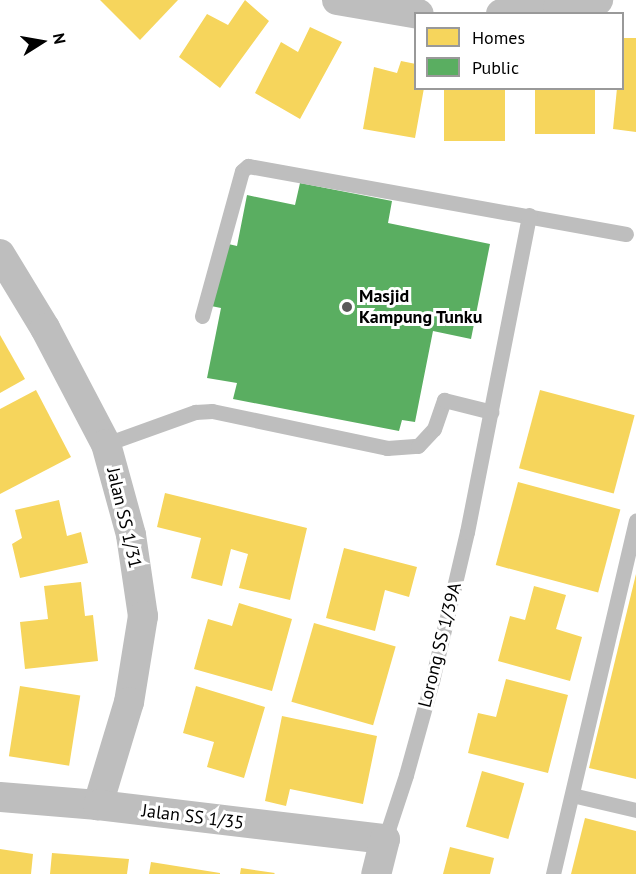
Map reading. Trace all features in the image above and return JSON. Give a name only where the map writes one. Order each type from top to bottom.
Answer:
[{"type":"street","points":[[337,0],[414,13]]},
{"type":"street","points":[[520,12],[558,8],[598,0]]},
{"type":"street","name":"Jalan SS 1/31","points":[[0,254],[45,328],[106,444],[131,535],[143,616],[129,702],[98,805]]},
{"type":"street","name":"Jalan SS 1/35","points":[[0,797],[98,805],[385,839]]},
{"type":"street","name":"Lorong SS 1/39A","points":[[376,874],[385,839]]},
{"type":"lane","points":[[202,316],[242,171],[248,166],[626,234]]},
{"type":"lane","name":"Lorong SS 1/39A","points":[[385,839],[406,775],[432,681],[492,412],[529,215]]},
{"type":"lane","points":[[106,444],[195,412],[212,411],[387,448],[418,446],[434,429],[444,400],[492,412]]},
{"type":"lane","points":[[553,874],[636,521]]},
{"type":"lane","points":[[572,795],[636,810]]},
{"type":"building: Homes","points":[[100,0],[178,0],[140,40]]},
{"type":"building: Homes","points":[[245,0],[269,21],[220,88],[179,57],[207,14],[228,25]]},
{"type":"building: Homes","points":[[310,27],[342,42],[300,119],[255,93],[281,42],[298,52]]},
{"type":"building: Homes","points":[[624,38],[636,38],[636,132],[613,129],[617,90],[624,90]]},
{"type":"building: Homes","points":[[401,61],[414,64],[414,90],[424,90],[415,138],[363,129],[374,67],[397,73]]},
{"type":"building: Homes","points":[[444,90],[505,90],[505,141],[444,141]]},
{"type":"building: Homes","points":[[535,90],[595,90],[595,134],[535,134]]},
{"type":"building: Homes","points":[[0,335],[25,379],[0,393]]},
{"type":"building: Homes","points":[[36,390],[71,457],[0,494],[0,409]]},
{"type":"building: Homes","points":[[540,390],[635,415],[614,494],[519,468]]},
{"type":"building: Homes","points":[[518,482],[620,509],[598,593],[496,565]]},
{"type":"building: Homes","points":[[165,493],[307,528],[290,600],[239,588],[248,554],[231,549],[222,586],[191,578],[201,538],[157,527]]},
{"type":"building: Homes","points":[[59,500],[67,536],[81,532],[88,563],[20,578],[12,544],[22,538],[15,510]]},
{"type":"building: Homes","points":[[344,548],[417,567],[409,597],[385,590],[375,631],[326,618]]},
{"type":"building: Homes","points":[[636,574],[636,779],[589,768]]},
{"type":"building: Homes","points":[[81,582],[85,616],[93,615],[98,661],[25,669],[20,622],[48,619],[44,586]]},
{"type":"building: Homes","points":[[534,586],[566,595],[556,629],[582,637],[570,681],[498,661],[510,616],[525,620]]},
{"type":"building: Homes","points":[[239,603],[292,619],[272,691],[194,669],[208,619],[232,626]]},
{"type":"building: Homes","points":[[314,623],[396,646],[373,725],[291,702]]},
{"type":"building: Homes","points":[[506,679],[568,695],[548,773],[468,753],[478,713],[496,717]]},
{"type":"building: Homes","points":[[20,686],[80,696],[69,766],[9,756]]},
{"type":"building: Homes","points":[[196,686],[265,707],[244,778],[207,767],[214,742],[183,733]]},
{"type":"building: Homes","points":[[282,716],[377,736],[363,804],[290,789],[286,806],[265,801]]},
{"type":"building: Homes","points":[[482,771],[524,783],[508,839],[466,827]]},
{"type":"building: Homes","points":[[585,818],[636,831],[636,874],[571,874]]},
{"type":"building: Homes","points":[[450,847],[494,858],[490,874],[443,874]]},
{"type":"building: Homes","points":[[0,849],[33,854],[31,874],[0,874]]},
{"type":"building: Homes","points":[[52,853],[129,859],[127,874],[50,874]]},
{"type":"building: Homes","points":[[151,862],[220,873],[220,874],[149,874]]},
{"type":"building: Homes","points":[[241,868],[275,873],[240,874]]},
{"type":"building: Public","name":"Masjid Kampung Tunku","points":[[300,183],[392,201],[388,223],[490,244],[471,339],[433,331],[415,422],[402,420],[399,431],[233,399],[237,383],[207,378],[221,308],[211,306],[224,243],[237,246],[247,195],[295,205]]},
{"type":"place","name":"Masjid Kampung Tunku","points":[[347,307]]}]
